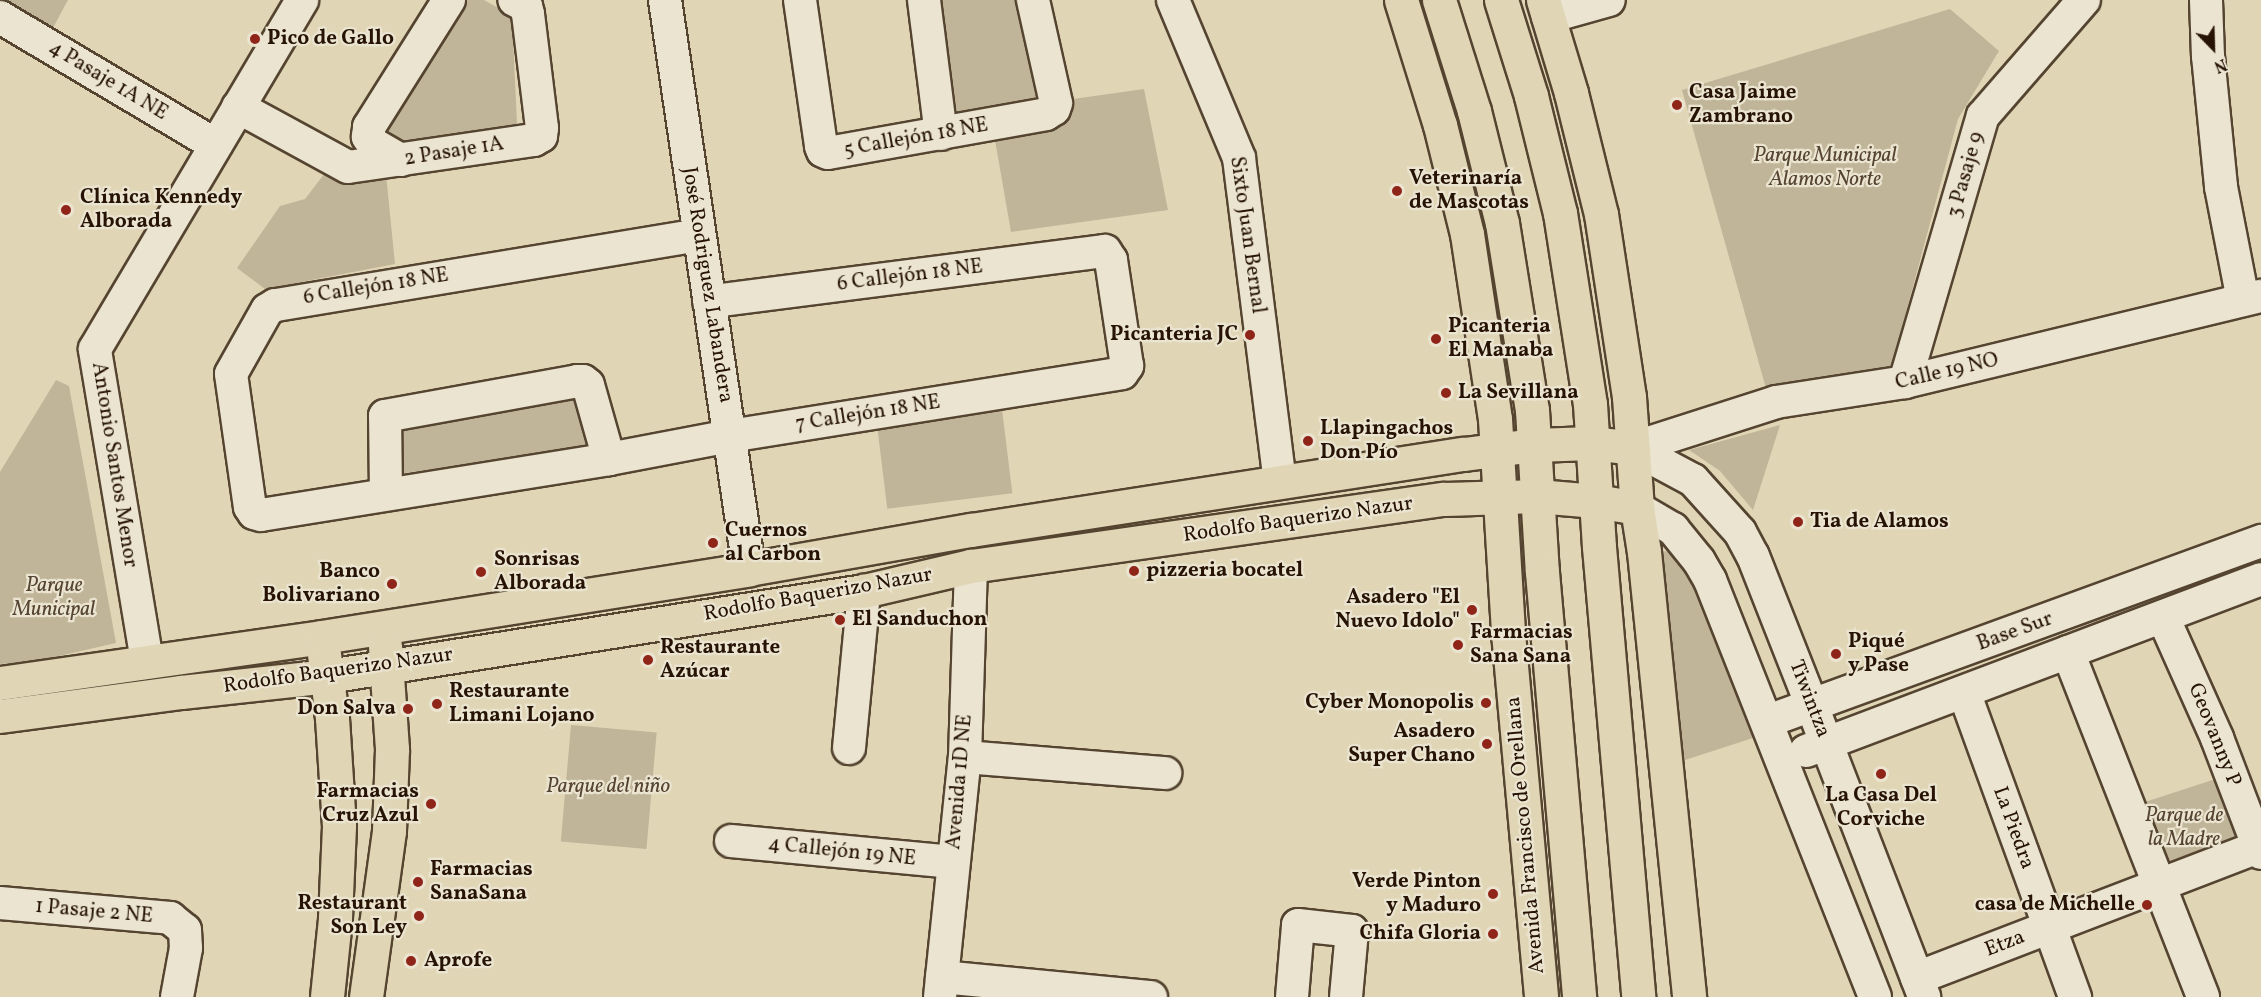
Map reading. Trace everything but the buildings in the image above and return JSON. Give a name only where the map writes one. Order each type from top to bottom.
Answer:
[{"type":"main road","name":"Avenida Francisco de Orellana","points":[[1401,0],[1440,125],[1467,234],[1495,419],[1524,826],[1541,997]]},
{"type":"main road","name":"Avenida Francisco de Orellana","points":[[1440,0],[1474,111],[1502,223],[1532,410],[1537,496],[1579,997]]},
{"type":"main road","points":[[1501,0],[1531,96],[1560,213],[1590,404],[1596,501],[1638,997]]},
{"type":"main road","points":[[1546,9],[1571,93],[1601,214],[1629,397],[1637,508],[1644,552],[1689,997]]},
{"type":"main road","name":"Rodolfo Baquerizo Nazur","points":[[0,683],[322,637],[749,569],[971,530],[1497,449],[1592,443],[1633,448]]},
{"type":"main road","name":"Rodolfo Baquerizo Nazur","points":[[0,716],[181,692],[328,676],[864,591],[971,566],[1444,499],[1500,495],[1537,496],[1596,501],[1637,508]]},
{"type":"main road","points":[[366,997],[389,831],[392,748],[384,626]]},
{"type":"main road","points":[[322,637],[328,676],[339,826],[335,919],[327,997]]},
{"type":"street","name":"Antonio Santos Menor","points":[[147,661],[95,350],[302,0]]},
{"type":"street","points":[[401,160],[373,144],[369,137],[369,127],[449,0]]},
{"type":"street","name":"2 Pasaje 1A","points":[[238,107],[348,167],[534,140],[541,135],[542,128],[528,14],[526,6],[514,0]]},
{"type":"street","name":"José Rodriguez Labandera","points":[[665,0],[749,569]]},
{"type":"street","name":"5 Callejón 18 NE","points":[[800,0],[823,151],[828,153],[1046,114],[1053,110],[1056,103],[1033,0]]},
{"type":"street","points":[[924,0],[941,134]]},
{"type":"street","name":"Sixto Juan Bernal","points":[[1173,0],[1239,158],[1280,481]]},
{"type":"street","points":[[1546,9],[1609,0]]},
{"type":"street","name":"3 Pasaje 9","points":[[1905,382],[1983,116],[2084,0]]},
{"type":"street","points":[[2206,0],[2208,56],[2221,188],[2252,298]]},
{"type":"street","name":"4 Pasaje 1A NE","points":[[0,17],[216,145]]},
{"type":"street","name":"6 Callejón 18 NE","points":[[254,513],[250,507],[231,374],[267,310],[275,305],[699,235]]},
{"type":"street","name":"6 Callejón 18 NE","points":[[709,302],[1105,251],[1109,255],[1126,370]]},
{"type":"street","name":"Calle 19 NO","points":[[1633,448],[1776,402],[1905,382],[2252,298]]},
{"type":"street","name":"7 Callejón 18 NE","points":[[254,513],[261,515],[609,459],[730,436],[1126,370]]},
{"type":"street","points":[[387,494],[385,416],[577,381],[583,381],[588,385],[609,459]]},
{"type":"street","name":"Tiwintza","points":[[1633,448],[1693,480],[1740,532],[1753,556],[1921,987]]},
{"type":"street","points":[[1637,508],[1660,519],[1673,529],[1699,561],[1710,580],[1768,721],[1875,997]]},
{"type":"street","name":"Base Sur","points":[[1768,721],[2261,541]]},
{"type":"street","name":"Avenida 1D NE","points":[[941,987],[965,758],[971,566]]},
{"type":"street","name":"Base Sur","points":[[1783,760],[2261,579]]},
{"type":"street","points":[[849,748],[864,591]]},
{"type":"street","name":"Geovanny P","points":[[2163,617],[2217,738],[2260,849]]},
{"type":"street","points":[[2068,652],[2161,884],[2203,997]]},
{"type":"street","name":"La Piedra","points":[[1964,692],[2075,997]]},
{"type":"street","points":[[965,758],[1165,773]]},
{"type":"street","name":"4 Callejón 19 NE","points":[[731,841],[953,862]]},
{"type":"street","name":"Etza","points":[[1921,987],[2049,927],[2260,849]]},
{"type":"street","name":"1 Pasaje 2 NE","points":[[0,903],[170,918],[185,930],[186,948],[177,997]]},
{"type":"street","points":[[1292,997],[1298,924],[1352,931],[1346,997]]},
{"type":"street","points":[[941,987],[1151,997]]},
{"type":"green space","points":[[0,0],[68,0],[48,37],[0,9]]},
{"type":"green space","points":[[462,0],[484,0],[512,16],[517,124],[396,143],[378,128]]},
{"type":"green space","points":[[934,0],[1027,0],[1043,99],[951,116]]},
{"type":"green space","name":"Parque Municipal Alamos Norte","points":[[1950,9],[1999,51],[1958,119],[1890,372],[1767,392],[1682,90]]},
{"type":"green space","points":[[1144,89],[1168,210],[1011,232],[995,140],[1054,125],[1066,100]]},
{"type":"green space","points":[[325,173],[386,174],[395,264],[265,289],[237,268],[280,206],[305,199]]},
{"type":"green space","name":"Parque Municipal","points":[[56,380],[69,386],[116,643],[37,661],[0,664],[0,472]]},
{"type":"green space","points":[[585,384],[594,446],[396,474],[387,412]]},
{"type":"green space","points":[[1001,401],[1012,493],[887,509],[876,416]]},
{"type":"green space","points":[[1780,425],[1753,510],[1720,471],[1689,450]]},
{"type":"green space","points":[[1663,551],[1679,553],[1759,736],[1682,761]]},
{"type":"green space","name":"Parque del niño","points":[[571,725],[657,732],[646,849],[561,842]]},
{"type":"green space","name":"Parque de la Madre","points":[[2231,774],[2253,842],[2157,873],[2135,805]]},
{"type":"place","name":"Pico de Gallo","points":[[255,39]]},
{"type":"place","name":"Casa Jaime Zambrano","points":[[1677,105]]},
{"type":"place","name":"Veterinaría de Mascotas","points":[[1397,191]]},
{"type":"place","name":"Clínica Kennedy Alborada","points":[[66,210]]},
{"type":"place","name":"Picanteria JC","points":[[1250,335]]},
{"type":"place","name":"Picanteria El Manaba","points":[[1436,339]]},
{"type":"place","name":"La Sevillana","points":[[1446,393]]},
{"type":"place","name":"Llapingachos Don Pío","points":[[1308,441]]},
{"type":"place","name":"Tia de Alamos","points":[[1798,522]]},
{"type":"place","name":"Cuernos al Carbon","points":[[713,543]]},
{"type":"place","name":"pizzeria bocatel","points":[[1134,571]]},
{"type":"place","name":"Sonrisas Alborada","points":[[481,572]]},
{"type":"place","name":"Banco Bolivariano","points":[[392,584]]},
{"type":"place","name":"Asadero \"El Nuevo Idolo\"","points":[[1472,610]]},
{"type":"place","name":"El Sanduchon","points":[[840,620]]},
{"type":"place","name":"Farmacias Sana Sana","points":[[1458,645]]},
{"type":"place","name":"Piqué y Pase","points":[[1836,654]]},
{"type":"place","name":"Restaurante Azúcar","points":[[648,660]]},
{"type":"place","name":"Cyber Monopolis","points":[[1486,703]]},
{"type":"place","name":"Restaurante Limani Lojano","points":[[437,704]]},
{"type":"place","name":"Don Salva","points":[[408,709]]},
{"type":"place","name":"Asadero Super Chano","points":[[1487,744]]},
{"type":"place","name":"La Casa Del Corviche","points":[[1881,774]]},
{"type":"place","name":"Farmacias Cruz Azul","points":[[431,804]]},
{"type":"place","name":"Farmacias SanaSana","points":[[418,882]]},
{"type":"place","name":"Verde Pinton y Maduro","points":[[1493,894]]},
{"type":"place","name":"casa de Michelle","points":[[2147,905]]},
{"type":"place","name":"Restaurant Son Ley","points":[[419,916]]},
{"type":"place","name":"Chifa Gloria","points":[[1493,934]]},
{"type":"place","name":"Aprofe","points":[[411,961]]}]
